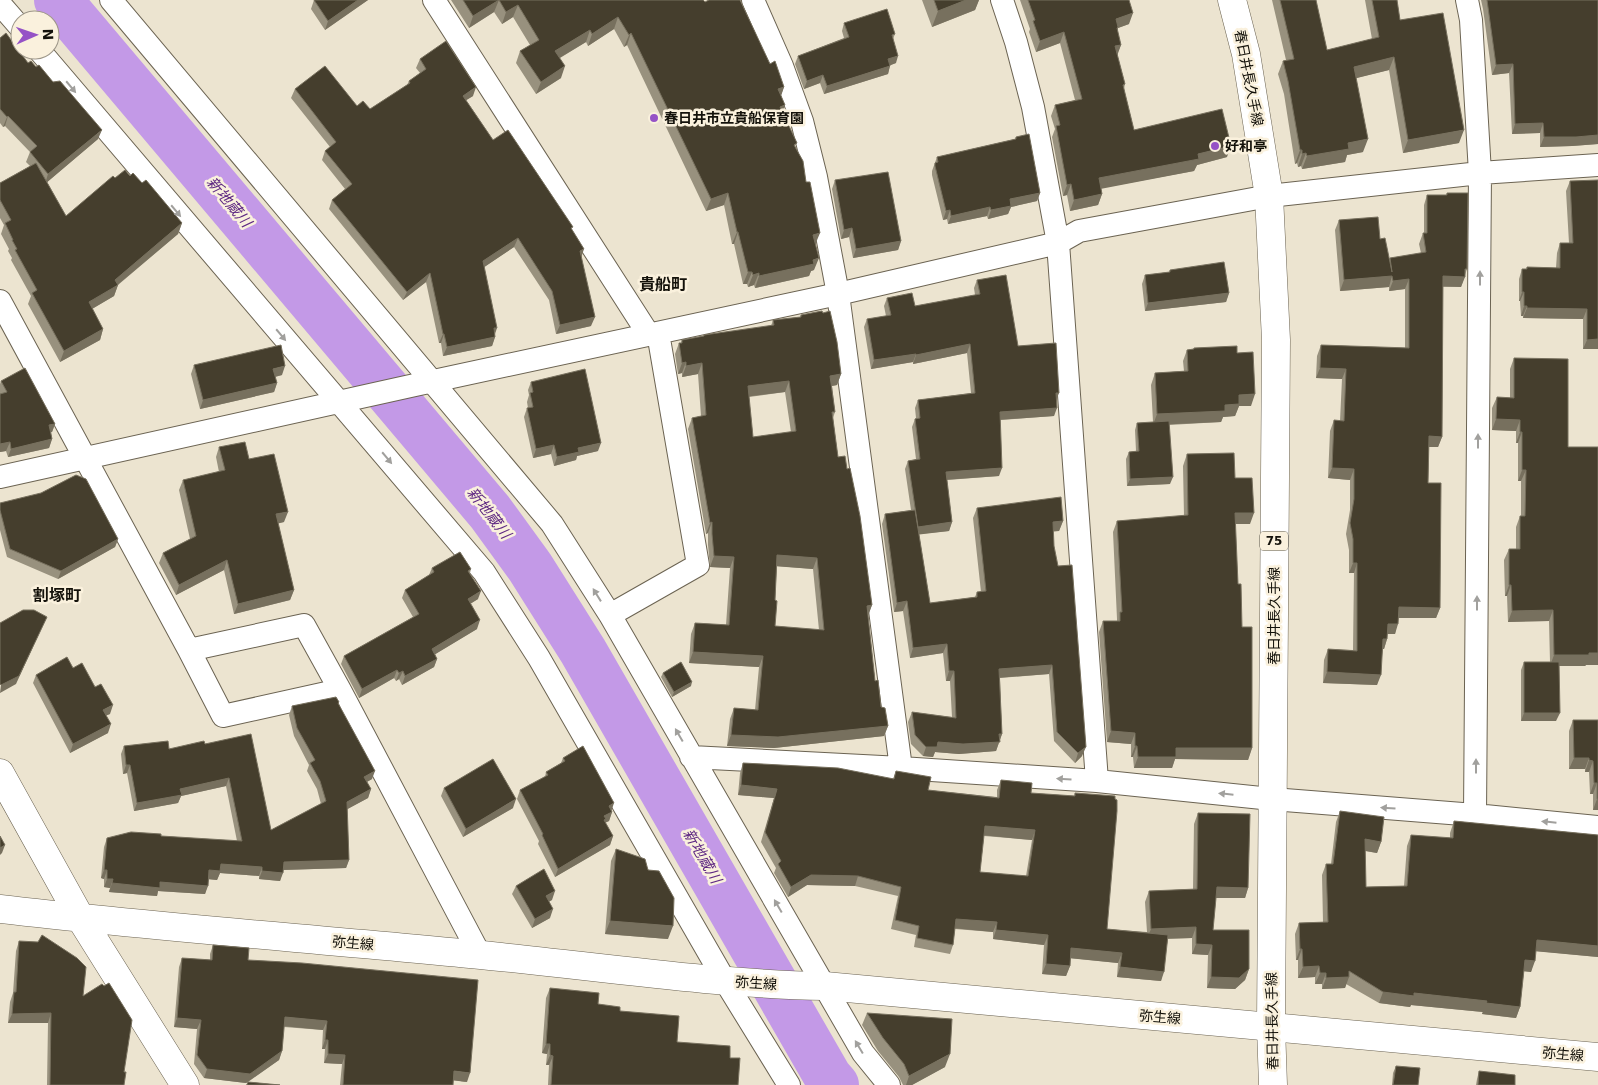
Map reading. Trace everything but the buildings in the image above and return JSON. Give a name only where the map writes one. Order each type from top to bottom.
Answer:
[{"type":"street","points":[[111,0],[424,383],[552,524],[610,615],[691,756],[818,986],[863,1053],[889,1085]]},
{"type":"street","points":[[434,0],[654,334],[698,565],[610,615]]},
{"type":"street","points":[[753,0],[782,66],[802,121],[816,177],[838,294],[901,768]]},
{"type":"street","points":[[1002,0],[1016,42],[1033,107],[1058,243],[1097,781]]},
{"type":"street","name":"春日井長久手線","points":[[1232,0],[1246,54],[1269,196],[1276,340],[1271,1027],[1273,1085]]},
{"type":"street","points":[[1466,0],[1470,20],[1480,173],[1475,814]]},
{"type":"street","points":[[0,4],[10,16]]},
{"type":"street","points":[[48,60],[349,399],[484,572],[734,982],[789,1085]]},
{"type":"street","points":[[0,477],[349,399],[838,294],[1058,243],[1079,231],[1269,196],[1480,173],[1598,165]]},
{"type":"street","points":[[0,302],[223,716],[340,690]]},
{"type":"street","points":[[188,650],[304,625],[480,955]]},
{"type":"street","points":[[691,756],[1097,781],[1272,799],[1475,814],[1598,827]]},
{"type":"street","points":[[0,773],[82,919],[185,1085]]},
{"type":"street","name":"弥生線","points":[[0,909],[82,919],[480,955],[734,982],[818,986],[1598,1057]]},
{"type":"waterway","name":"新地蔵川","points":[[58,0],[490,512],[530,567],[583,651],[828,1077],[835,1085]]},
{"type":"place","name":"春日井市立貴船保育園","points":[[654,118]]},
{"type":"place","name":"好和亭","points":[[1215,146]]},
{"type":"district","name":"貴船町","points":[[663,284]]},
{"type":"district","name":"割塚町","points":[[57,595]]}]
